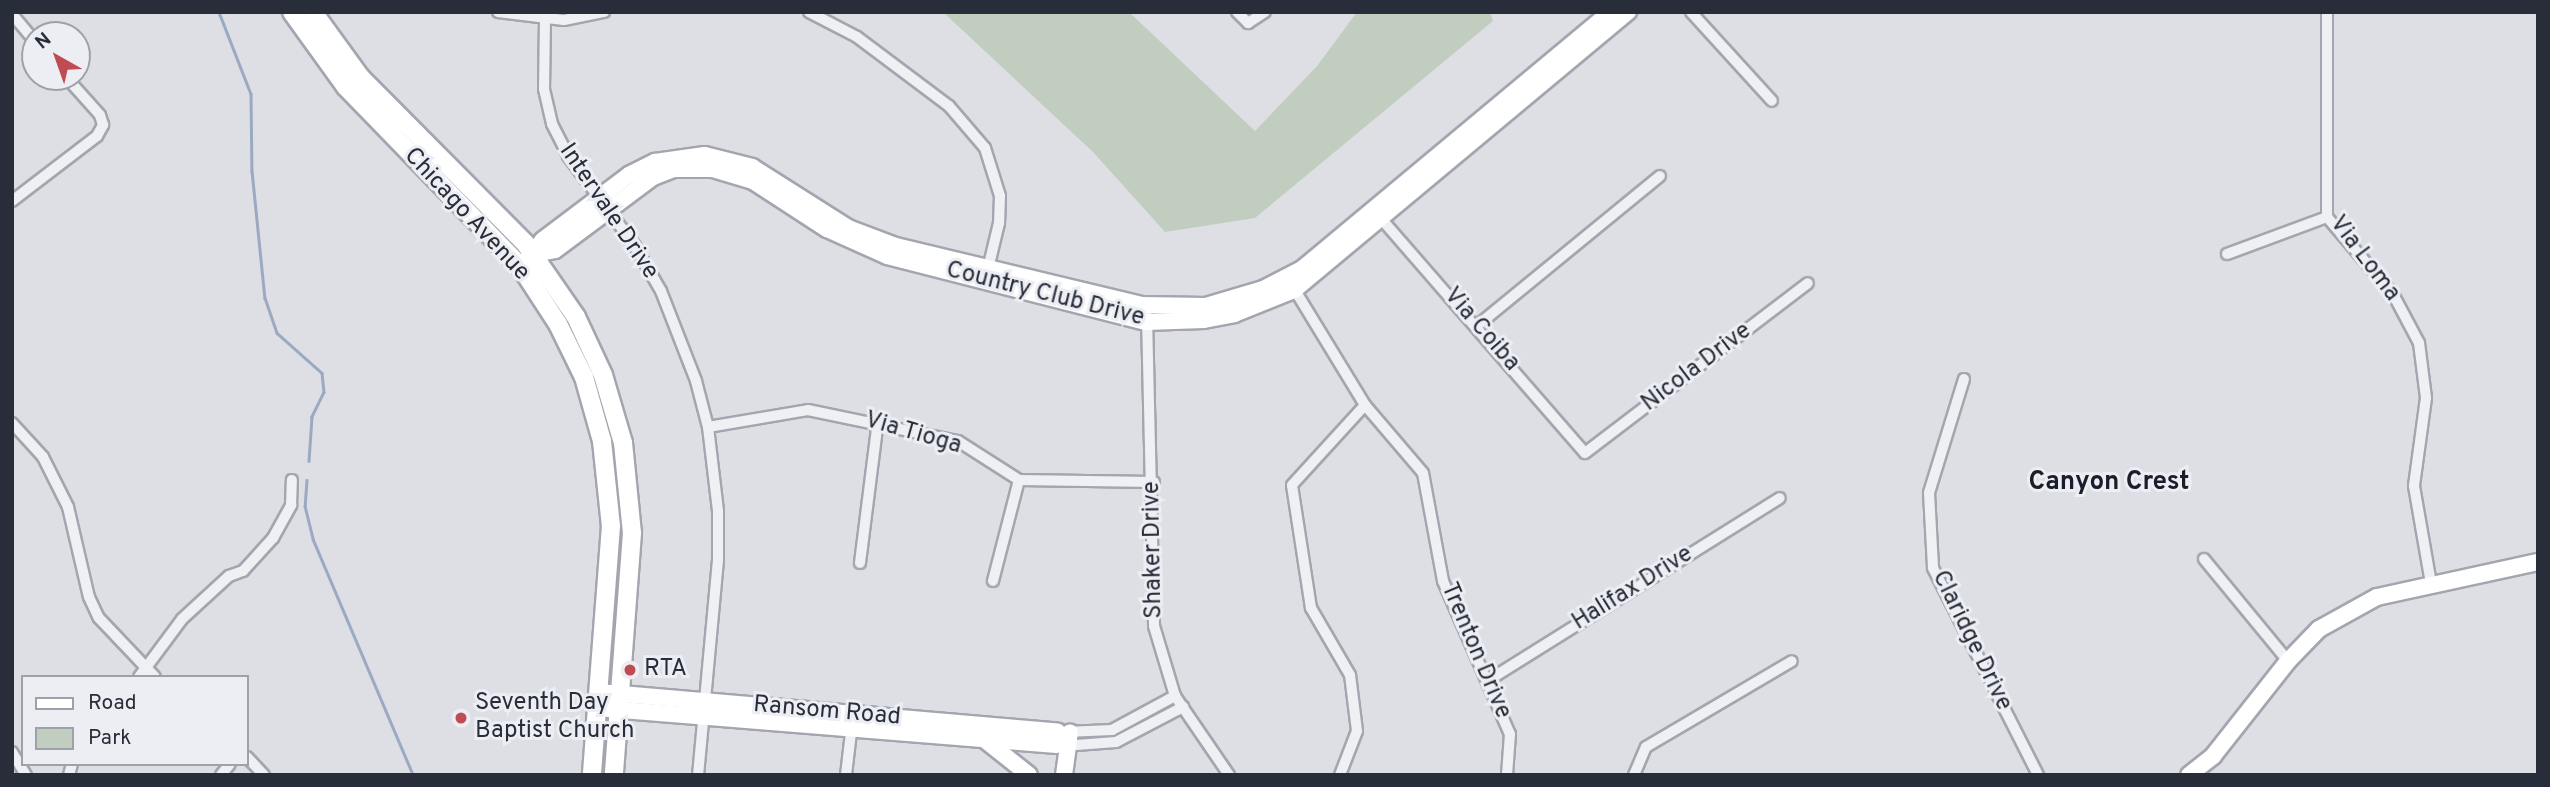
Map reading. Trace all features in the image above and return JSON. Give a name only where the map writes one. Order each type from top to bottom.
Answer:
[{"type":"main road","name":"Chicago Avenue","points":[[292,12],[346,87],[527,261],[584,377],[602,441],[611,526],[592,775]]},
{"type":"main road","name":"Chicago Avenue","points":[[313,12],[360,77],[576,317],[603,375],[623,443],[632,533],[614,775]]},
{"type":"street","points":[[498,12],[545,19],[604,12]]},
{"type":"street","points":[[809,12],[857,37],[968,123],[985,148],[1000,196],[987,272]]},
{"type":"street","points":[[1237,12],[1248,23],[1265,12]]},
{"type":"street","name":"Country Club Drive","points":[[1377,215],[1609,12]]},
{"type":"street","name":"Country Club Drive","points":[[527,261],[543,240],[603,203],[653,177],[674,169],[734,173],[856,245],[987,272],[1147,314],[1234,314],[1291,284],[1628,12]]},
{"type":"street","points":[[1691,12],[1772,101]]},
{"type":"street","name":"Via Loma","points":[[2327,12],[2327,217],[2393,294],[2419,343],[2426,398],[2414,486],[2431,583]]},
{"type":"street","name":"Intervale Drive","points":[[545,19],[544,89],[552,124],[568,156],[603,203],[661,291],[692,369],[708,427],[718,511],[718,561],[698,775]]},
{"type":"street","points":[[12,201],[97,136],[103,125],[100,115],[79,91]]},
{"type":"street","points":[[1478,325],[1660,176]]},
{"type":"street","name":"Via Coiba","points":[[1377,215],[1478,325],[1585,453]]},
{"type":"street","points":[[2227,254],[2327,217]]},
{"type":"street","name":"Nicola Drive","points":[[1585,453],[1808,283]]},
{"type":"street","name":"Trenton Drive","points":[[1291,284],[1364,405],[1423,473],[1443,581],[1510,734],[1507,775]]},
{"type":"street","name":"Shaker Drive","points":[[1147,314],[1154,482],[1154,626],[1175,696],[1229,775]]},
{"type":"street","name":"Claridge Drive","points":[[1964,379],[1929,493],[1933,568],[2038,775]]},
{"type":"street","points":[[1340,775],[1357,731],[1350,675],[1311,608],[1292,485],[1364,405]]},
{"type":"street","name":"Via Tioga","points":[[708,427],[808,410],[878,421],[958,441],[1019,480]]},
{"type":"street","points":[[860,563],[878,421]]},
{"type":"street","points":[[12,423],[43,457],[68,507],[89,597],[99,618],[147,675],[183,620],[229,576],[243,571],[273,538],[291,505],[292,480]]},
{"type":"street","points":[[993,581],[1019,480],[1154,482]]},
{"type":"street","name":"Halifax Drive","points":[[1487,681],[1780,498]]},
{"type":"street","points":[[2204,559],[2288,661]]},
{"type":"street","points":[[2189,775],[2213,756],[2288,661],[2319,629],[2377,597],[2431,583],[2538,562]]},
{"type":"street","points":[[1634,775],[1646,747],[1792,661]]},
{"type":"street","points":[[983,739],[1027,773],[1055,738],[1112,730],[1175,696]]},
{"type":"street","name":"Ransom Road","points":[[597,700],[704,711],[1055,738]]},
{"type":"street","points":[[1055,738],[1099,746],[1135,736],[1183,707]]},
{"type":"street","points":[[846,775],[853,721]]},
{"type":"street","name":"Ransom Road","points":[[853,721],[983,739],[1055,738]]},
{"type":"street","points":[[1055,738],[1064,775]]},
{"type":"street","points":[[12,752],[26,775]]},
{"type":"street","points":[[248,758],[264,775]]},
{"type":"green space","points":[[943,12],[1129,12],[1255,131],[1317,66],[1357,12],[1490,12],[1493,21],[1255,218],[1165,232],[1093,152]]},
{"type":"waterway","points":[[219,12],[251,94],[252,171],[265,298],[277,333],[322,373],[324,392],[312,417],[309,461]]},
{"type":"waterway","points":[[307,480],[305,506],[313,539],[413,775]]},
{"type":"place","name":"RTA","points":[[630,670]]},
{"type":"place","name":"Seventh Day Baptist Church","points":[[461,718]]},
{"type":"district","name":"Canyon Crest","points":[[2109,483]]}]
